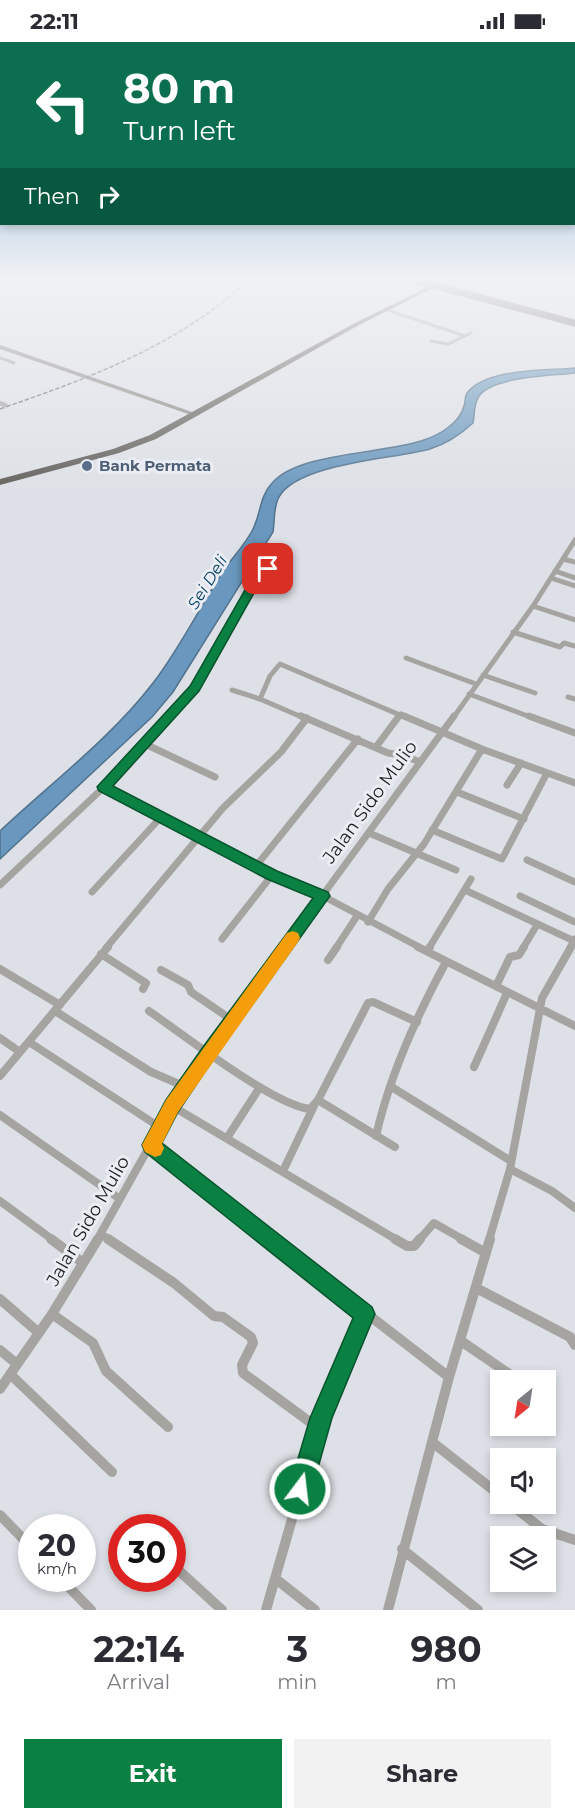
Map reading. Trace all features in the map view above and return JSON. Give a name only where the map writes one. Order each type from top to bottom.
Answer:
[{"type":"highway","points":[[193,415],[302,352]]},
{"type":"highway","points":[[0,481],[116,451],[153,437],[306,352]]},
{"type":"street","points":[[14,352],[193,415]]},
{"type":"street","points":[[0,357],[14,363]]},
{"type":"street","name":"Jalan Sido Mulio","points":[[0,1389],[52,1314],[101,1234],[172,1106],[208,1052],[533,606],[574,542]]},
{"type":"street","points":[[563,558],[575,562]]},
{"type":"street","points":[[0,885],[104,787],[195,688],[254,583],[265,569],[272,570]]},
{"type":"street","points":[[555,571],[575,578]]},
{"type":"street","points":[[551,578],[575,586]]},
{"type":"street","points":[[533,606],[575,620]]},
{"type":"street","points":[[513,632],[560,647],[564,642],[575,646]]},
{"type":"street","points":[[406,658],[476,684]]},
{"type":"street","points":[[260,699],[270,676],[280,664],[482,749],[575,783]]},
{"type":"street","points":[[483,675],[535,693]]},
{"type":"street","points":[[232,690],[308,718],[392,755],[402,755],[420,762]]},
{"type":"street","points":[[469,694],[575,733]]},
{"type":"street","points":[[376,747],[401,714]]},
{"type":"street","points":[[0,1076],[223,808],[281,752],[308,718]]},
{"type":"street","points":[[256,866],[358,739]]},
{"type":"street","points":[[143,743],[215,777]]},
{"type":"street","points":[[368,922],[388,889],[417,854],[482,749]]},
{"type":"street","points":[[507,785],[521,763]]},
{"type":"street","points":[[432,830],[502,859],[547,773]]},
{"type":"street","points":[[104,787],[272,875],[323,896],[368,922],[575,1026]]},
{"type":"street","points":[[456,792],[524,819]]},
{"type":"street","points":[[92,892],[162,816]]},
{"type":"street","points":[[369,833],[456,870]]},
{"type":"street","points":[[527,860],[575,882]]},
{"type":"street","points":[[222,939],[272,875]]},
{"type":"street","points":[[427,951],[471,879]]},
{"type":"street","points":[[388,1610],[402,1549],[449,1377],[477,1288],[511,1165],[521,1101],[542,998],[574,940],[465,890]]},
{"type":"street","points":[[519,896],[575,922]]},
{"type":"street","points":[[328,960],[357,916]]},
{"type":"street","points":[[496,986],[510,957],[519,955],[537,925]]},
{"type":"street","points":[[101,954],[146,983],[143,989]]},
{"type":"street","points":[[376,1136],[381,1106],[446,962]]},
{"type":"street","points":[[0,969],[152,1072],[186,1087]]},
{"type":"street","points":[[161,970],[188,985],[191,992],[232,1020]]},
{"type":"street","points":[[474,1067],[507,993]]},
{"type":"street","points":[[283,1171],[368,1003],[373,1002],[417,1022]]},
{"type":"street","points":[[148,1011],[260,1087],[301,1108],[310,1109],[316,1103]]},
{"type":"street","points":[[0,1038],[20,1052]]},
{"type":"street","points":[[29,1042],[161,1128]]},
{"type":"street","points":[[390,1086],[575,1208]]},
{"type":"street","points":[[227,1138],[260,1087]]},
{"type":"street","points":[[316,1103],[395,1147]]},
{"type":"street","points":[[172,1106],[406,1246],[414,1245],[434,1223],[486,1253]]},
{"type":"street","points":[[0,1115],[120,1199]]},
{"type":"street","points":[[151,1145],[365,1314],[449,1377]]},
{"type":"street","points":[[0,1201],[83,1263]]},
{"type":"street","points":[[101,1234],[174,1283],[214,1316],[223,1317],[251,1337],[253,1343],[242,1365],[243,1372],[318,1428]]},
{"type":"street","points":[[477,1288],[570,1337],[575,1345]]},
{"type":"street","points":[[0,1299],[39,1333]]},
{"type":"street","points":[[52,1314],[93,1343],[106,1371],[168,1427]]},
{"type":"street","points":[[266,1610],[318,1428],[337,1376],[365,1314]]},
{"type":"street","points":[[461,1341],[503,1370]]},
{"type":"street","points":[[0,1350],[13,1369],[112,1472]]},
{"type":"street","points":[[432,1442],[490,1487]]},
{"type":"street","points":[[523,1514],[542,1529],[575,1540]]},
{"type":"street","points":[[0,1515],[18,1534]]},
{"type":"street","points":[[402,1549],[478,1610]]},
{"type":"street","points":[[186,1577],[222,1610]]},
{"type":"street","points":[[276,1579],[315,1610]]},
{"type":"street","points":[[74,1592],[91,1610]]},
{"type":"water","points":[[575,368],[575,373],[510,381],[486,389],[477,399],[473,423],[453,439],[436,447],[348,464],[306,477],[290,486],[277,501],[273,532],[173,692],[152,717],[0,859],[0,831],[119,723],[162,671],[222,573],[252,531],[265,493],[273,482],[286,472],[322,459],[407,445],[436,435],[458,418],[467,393],[488,379],[517,372]]},
{"type":"railway","points":[[0,409],[68,385],[141,352]]},
{"type":"slow traffic","points":[[155,1148],[151,1145],[172,1106],[208,1052],[293,938]]},
{"type":"place","name":"Bank Permata","points":[[87,466]]},
{"type":"route","points":[[268,569],[265,569],[254,583],[195,688],[104,787],[272,875],[323,896],[208,1052],[172,1106],[151,1145],[365,1314],[321,1418],[300,1489]]},
{"type":"water label","name":"Sei Deli","points":[[207,582]]}]
